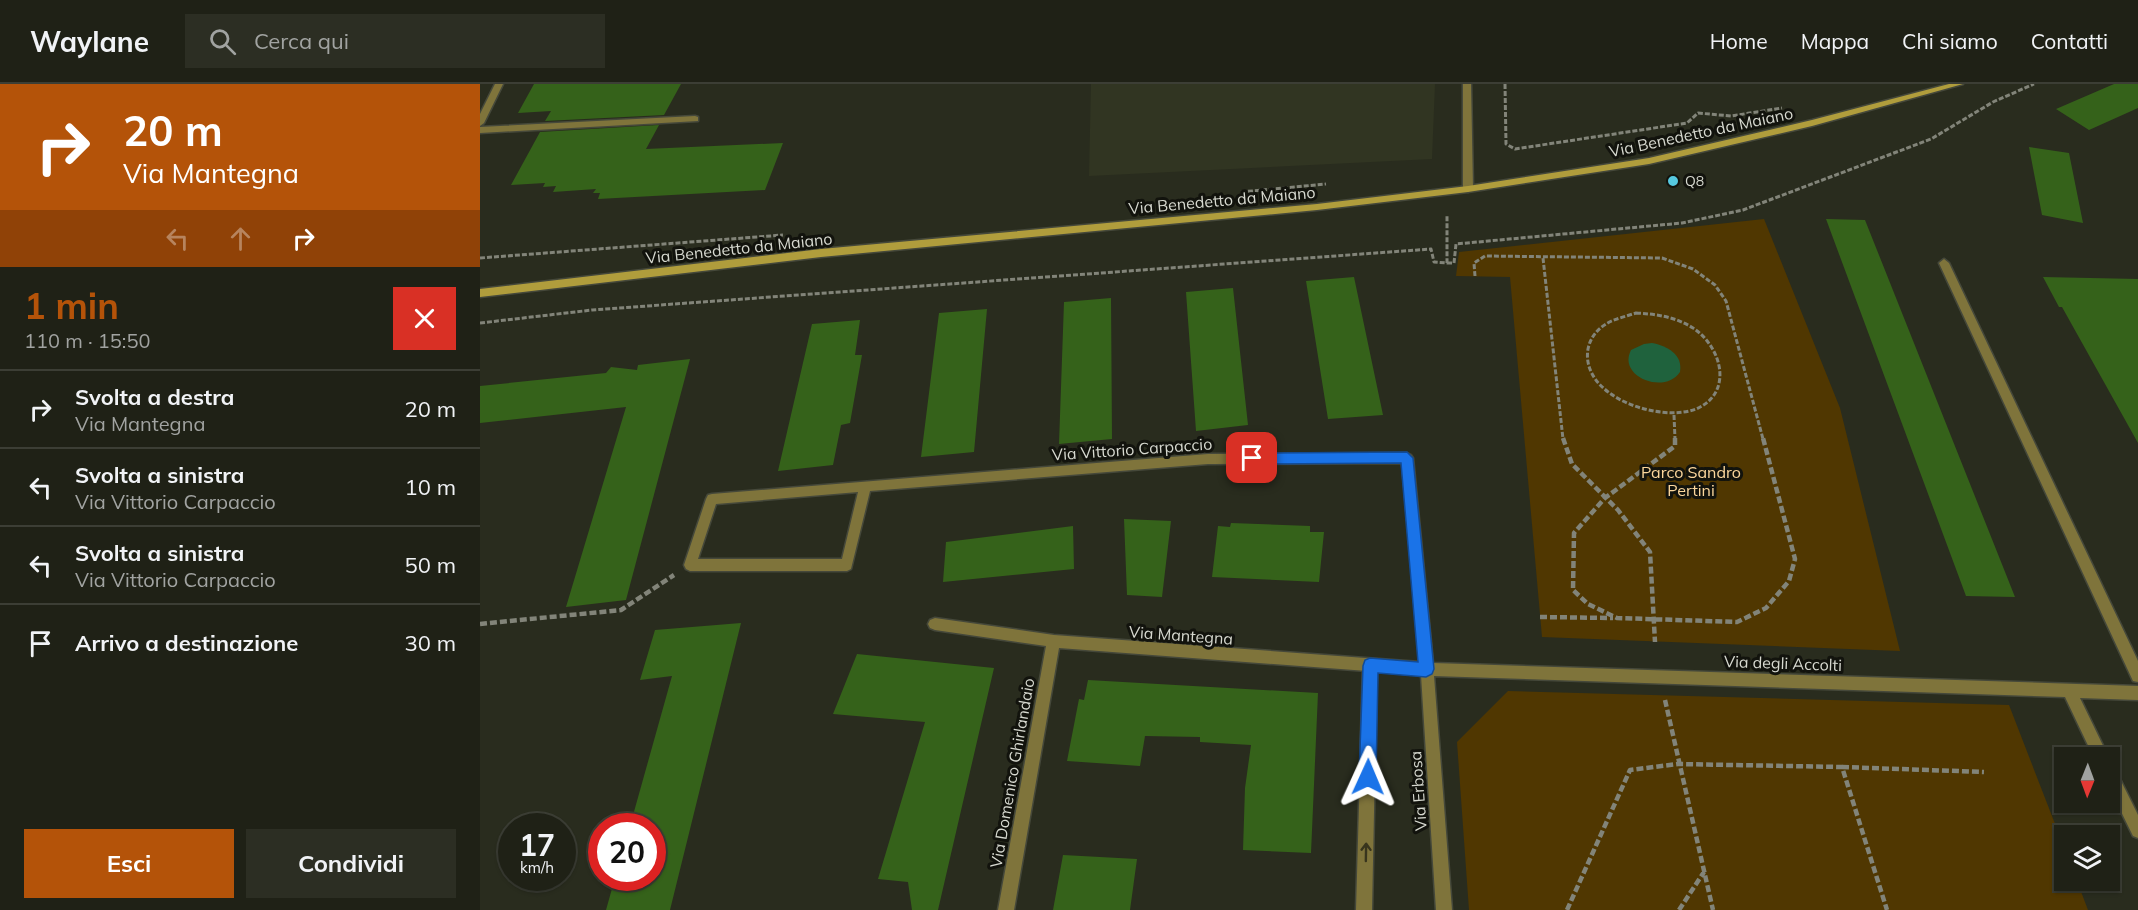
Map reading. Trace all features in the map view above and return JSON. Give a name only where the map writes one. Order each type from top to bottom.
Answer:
[{"type":"main road","name":"Via Benedetto da Maiano","points":[[480,293],[809,254],[1305,208],[1468,189],[1649,161],[1812,123],[1959,84]]},
{"type":"street","points":[[480,123],[499,84]]},
{"type":"street","points":[[1467,84],[1468,189]]},
{"type":"street","points":[[480,130],[695,119]]},
{"type":"street","points":[[1944,263],[2138,676]]},
{"type":"street","name":"Via Vittorio Carpaccio","points":[[690,565],[712,499],[1208,459],[1407,458],[1426,669]]},
{"type":"street","points":[[690,565],[847,565],[865,487]]},
{"type":"street","name":"Via Mantegna","points":[[934,624],[1054,641],[1426,669]]},
{"type":"street","name":"Via Domenico Ghirlandaio","points":[[1006,910],[1054,641]]},
{"type":"street","points":[[1364,910],[1370,666]]},
{"type":"street","name":"Via degli Accolti","points":[[1426,669],[2138,693]]},
{"type":"street","name":"Via Erbosa","points":[[1426,669],[1444,910]]},
{"type":"street","points":[[2069,690],[2097,747]]},
{"type":"street","points":[[2120,794],[2138,831]]},
{"type":"path","points":[[1505,84],[1506,144],[1515,149],[1687,123],[1698,113],[1731,116],[1786,107]]},
{"type":"path","points":[[480,323],[592,310],[1431,249],[1434,262],[1454,263],[1456,244],[1682,223],[1743,210],[1782,193],[1931,139],[1993,102],[2034,84]]},
{"type":"path","points":[[1447,216],[1447,263]]},
{"type":"path","points":[[1475,276],[1474,263],[1485,256],[1662,258],[1693,269],[1715,285],[1726,301],[1795,559],[1789,581],[1766,608],[1737,622],[1540,617]]},
{"type":"path","points":[[1543,258],[1563,441],[1572,464],[1618,510],[1650,552],[1655,642]]},
{"type":"path","points":[[1636,313],[1659,314],[1681,321],[1700,333],[1714,349],[1722,367],[1721,384],[1712,399],[1695,410],[1674,415],[1652,414],[1630,407],[1611,396],[1597,382],[1588,366],[1586,350],[1591,336],[1602,324],[1617,316],[1636,313]]},
{"type":"path","points":[[1617,618],[1588,604],[1573,590],[1574,533],[1605,498],[1675,446],[1674,415]]},
{"type":"path","points":[[480,624],[621,610],[690,565]]},
{"type":"path","points":[[1664,694],[1678,764],[1713,910]]},
{"type":"path","points":[[1567,910],[1630,770],[1678,764],[1984,772]]},
{"type":"path","points":[[1842,767],[1887,910]]},
{"type":"path","points":[[1678,910],[1705,871]]},
{"type":"shaded area","points":[[1091,84],[1435,84],[1432,159],[1089,176]]},
{"type":"shaded area","points":[[1652,343],[1673,352],[1679,360],[1680,372],[1673,379],[1664,382],[1645,380],[1636,375],[1631,368],[1628,360],[1631,350]]},
{"type":"green space","name":"Parco Sandro Pertini","points":[[1764,219],[1840,408],[1900,651],[1542,637],[1510,277],[1456,276],[1459,252]]},
{"type":"green space","points":[[1508,691],[2009,705],[2055,825],[2054,891],[2081,891],[2088,910],[1469,910],[1457,742]]},
{"type":"building","points":[[534,84],[681,84],[664,115],[545,121],[551,111],[518,113]]},
{"type":"building","points":[[2114,84],[2138,84],[2138,108],[2089,130],[2056,109]]},
{"type":"building","points":[[659,125],[646,149],[783,143],[765,190],[598,199],[600,193],[593,193],[596,189],[553,192],[556,186],[543,187],[545,183],[511,185],[540,132]]},
{"type":"building","points":[[2029,147],[2069,153],[2083,223],[2042,215]]},
{"type":"building","points":[[1826,219],[1865,220],[2015,597],[1966,596]]},
{"type":"building","points":[[1354,277],[1383,415],[1328,419],[1306,281]]},
{"type":"building","points":[[2043,277],[2138,279],[2138,443],[2062,307],[2059,307]]},
{"type":"building","points":[[1233,288],[1248,425],[1196,431],[1186,292]]},
{"type":"building","points":[[1111,298],[1112,439],[1059,444],[1064,302]]},
{"type":"building","points":[[987,309],[974,452],[921,457],[939,313]]},
{"type":"building","points":[[860,320],[855,355],[862,355],[850,423],[841,425],[833,465],[778,471],[812,324]]},
{"type":"building","points":[[690,359],[626,600],[566,607],[626,407],[480,423],[480,386],[606,373],[611,367],[637,370],[638,365]]},
{"type":"building","points":[[1124,519],[1171,521],[1162,597],[1127,595]]},
{"type":"building","points":[[1231,523],[1310,526],[1310,532],[1324,532],[1319,582],[1212,577],[1218,526],[1230,527]]},
{"type":"building","points":[[1073,526],[1074,569],[943,582],[946,542]]},
{"type":"building","points":[[741,623],[670,910],[606,910],[611,891],[666,891],[666,813],[634,813],[672,676],[640,680],[655,630]]},
{"type":"building","points":[[857,654],[994,668],[938,910],[912,910],[908,882],[878,879],[925,722],[833,714]]},
{"type":"building","points":[[1088,680],[1318,693],[1311,853],[1243,850],[1245,788],[1251,745],[1200,742],[1200,737],[1145,736],[1140,766],[1067,761],[1079,699],[1084,700]]},
{"type":"building","points":[[1063,855],[1137,859],[1130,910],[1053,910]]},
{"type":"place","name":"Q8","points":[[1673,181]]},
{"type":"route","points":[[1252,458],[1407,458],[1426,669],[1370,666],[1368,777]]}]
